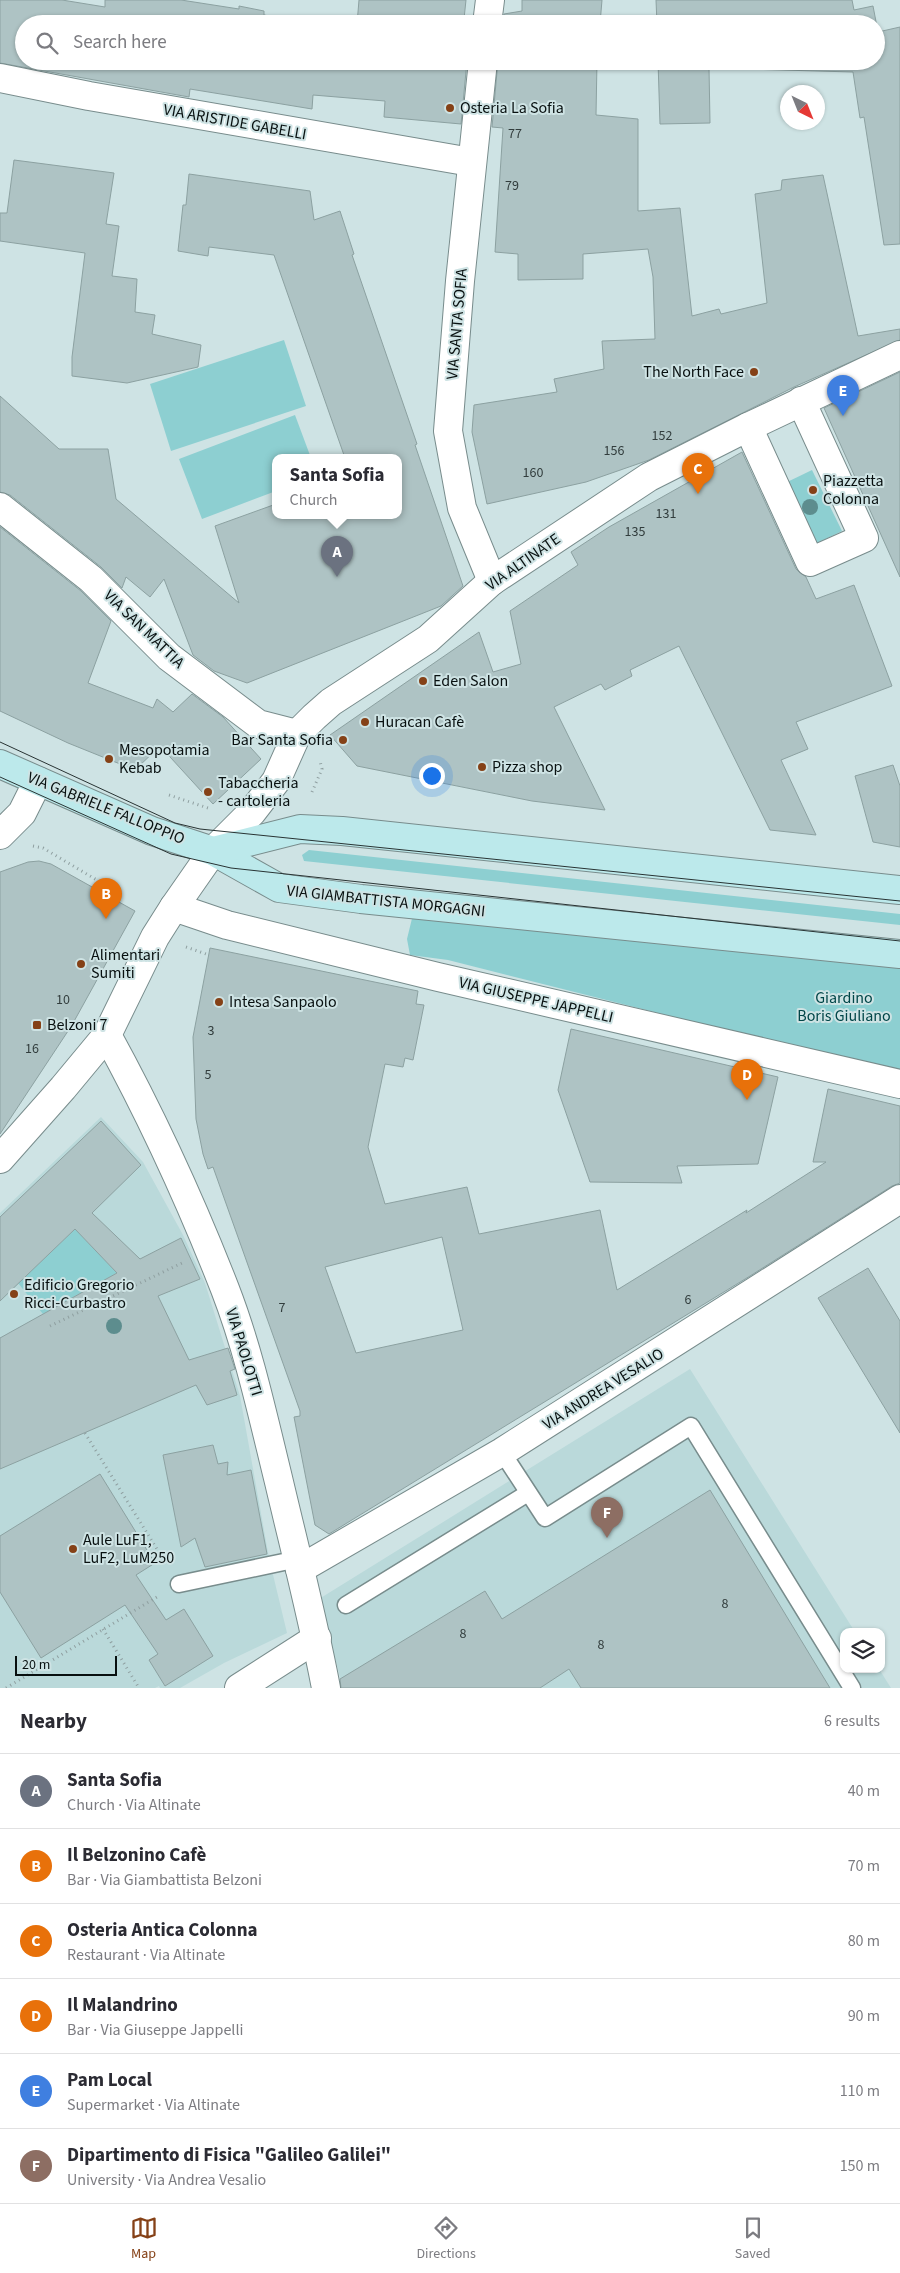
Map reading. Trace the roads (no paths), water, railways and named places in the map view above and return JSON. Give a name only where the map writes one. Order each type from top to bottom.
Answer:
[{"type":"street","points":[[488,15],[490,0]]},
{"type":"street","name":"VIA SANTA SOFIA","points":[[482,70],[448,431],[462,508],[492,581]]},
{"type":"street","name":"VIA ARISTIDE GABELLI","points":[[0,78],[89,96],[472,162]]},
{"type":"street","name":"VIA ALTINATE","points":[[0,1159],[64,1088],[107,1035],[155,937],[174,907],[213,851],[252,812],[276,780],[297,734],[331,702],[428,639],[492,581],[649,477],[801,401],[900,355]]},
{"type":"street","points":[[748,427],[810,562],[864,538],[801,401]]},
{"type":"street","name":"VIA SAN MATTIA","points":[[0,507],[91,579],[169,657],[258,724],[297,734]]},
{"type":"street","name":"VIA GABRIELE FALLOPPIO","points":[[0,764],[152,830],[213,851]]},
{"type":"street","points":[[0,835],[22,813],[38,781]]},
{"type":"street","points":[[213,851],[300,829],[352,832],[900,890]]},
{"type":"street","name":"VIA GIAMBATTISTA MORGAGNI","points":[[213,851],[279,888],[361,899],[900,954]]},
{"type":"street","name":"VIA GIUSEPPE JAPPELLI","points":[[174,907],[227,925],[438,977],[900,1084]]},
{"type":"street","name":"VIA PAOLOTTI","points":[[107,1035],[137,1090],[179,1179],[226,1290],[256,1388],[317,1638],[326,1688]]},
{"type":"street","name":"VIA ANDREA VESALIO","points":[[299,1564],[502,1452],[900,1199]]},
{"type":"street","points":[[238,1688],[317,1638]]},
{"type":"lane","points":[[502,1452],[544,1518],[691,1426],[852,1688]]},
{"type":"lane","points":[[346,1605],[528,1493]]},
{"type":"lane","points":[[179,1584],[299,1564]]},
{"type":"tram line","points":[[0,742],[175,823],[200,829],[900,901]]},
{"type":"tram line","points":[[0,777],[171,854],[231,868],[900,941]]},
{"type":"place","name":"Osteria La Sofia","points":[[450,108]]},
{"type":"place","name":"The North Face","points":[[754,372]]},
{"type":"place","name":"Pam Local","points":[[843,416]]},
{"type":"place","name":"Piazzetta Colonna","points":[[813,490]]},
{"type":"place","name":"Osteria Antica Colonna","points":[[698,494]]},
{"type":"place","name":"Santa Sofia","points":[[337,577]]},
{"type":"place","name":"Eden Salon","points":[[423,681]]},
{"type":"place","name":"Huracan Cafè","points":[[365,722]]},
{"type":"place","name":"Bar Santa Sofia","points":[[343,740]]},
{"type":"place","name":"Mesopotamia Kebab","points":[[109,759]]},
{"type":"place","name":"Pizza shop","points":[[482,767]]},
{"type":"place","name":"Tabaccheria - cartoleria","points":[[208,792]]},
{"type":"place","name":"Il Belzonino Cafè","points":[[106,919]]},
{"type":"place","name":"Alimentari Sumiti","points":[[81,964]]},
{"type":"place","name":"Intesa Sanpaolo","points":[[219,1002]]},
{"type":"place","name":"Belzoni 7","points":[[37,1025]]},
{"type":"place","name":"Il Malandrino","points":[[747,1100]]},
{"type":"place","name":"Edificio Gregorio Ricci-Curbastro","points":[[14,1294]]},
{"type":"place","name":"Dipartimento di Fisica \"Galileo Galilei\"","points":[[607,1538]]},
{"type":"place","name":"Aule LuF1, LuF2, LuM250","points":[[73,1549]]},
{"type":"park label","name":"Giardino Boris Giuliano","points":[[844,1007]]}]
